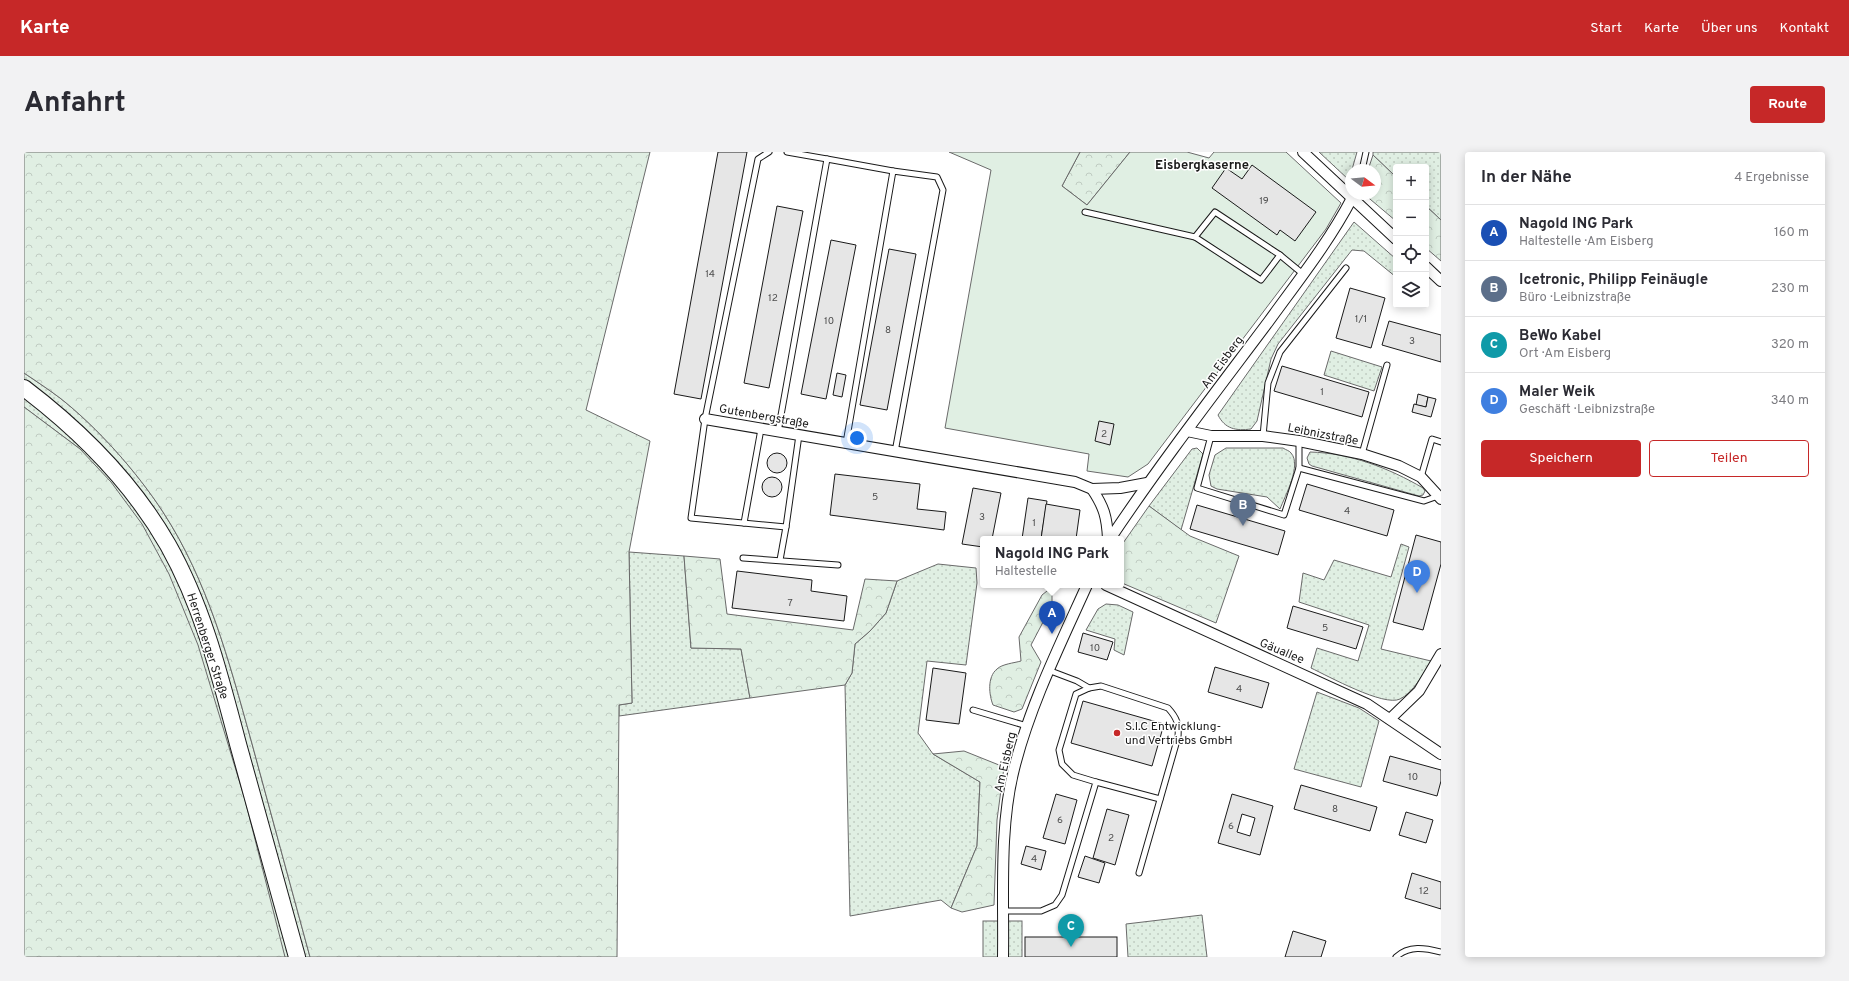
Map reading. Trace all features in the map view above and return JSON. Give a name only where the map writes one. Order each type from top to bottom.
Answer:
[{"type":"main road","name":"Herrenberger Straße","points":[[24,388],[76,430],[102,456],[126,484],[156,527],[189,588],[211,648],[297,957]]},
{"type":"street","points":[[1303,152],[1345,189]]},
{"type":"street","name":"Am Eisberg","points":[[1111,536],[1147,483],[1303,274],[1339,222],[1351,200]]},
{"type":"street","points":[[1357,200],[1393,236]]},
{"type":"street","points":[[1429,270],[1441,281]]},
{"type":"street","name":"Gutenbergstraße","points":[[705,419],[1076,482],[1092,489],[1120,488],[1147,483]]},
{"type":"street","name":"Leibnizstraße","points":[[1187,431],[1211,436],[1263,436],[1299,441],[1362,454],[1399,466],[1421,477],[1440,497]]},
{"type":"street","points":[[1092,489],[1102,504],[1107,519],[1109,536]]},
{"type":"street","name":"Am Eisberg","points":[[1003,957],[1005,833],[1014,770],[1027,726],[1048,670],[1086,588]]},
{"type":"street","name":"Gäuallee","points":[[1113,588],[1367,704],[1441,754]]},
{"type":"street","points":[[1390,719],[1419,691],[1441,654]]},
{"type":"lane","name":"Gutenbergstraße","points":[[705,419],[758,158],[769,152]]},
{"type":"lane","points":[[787,152],[894,171],[937,176],[943,190],[895,452]]},
{"type":"lane","points":[[1363,164],[1366,152]]},
{"type":"lane","points":[[778,432],[827,159]]},
{"type":"lane","points":[[846,443],[894,171]]},
{"type":"lane","points":[[1085,212],[1195,237],[1261,280],[1280,255]]},
{"type":"lane","points":[[1195,237],[1215,212],[1280,255],[1303,274]]},
{"type":"lane","points":[[1263,436],[1268,383],[1280,352],[1346,268]]},
{"type":"lane","points":[[1362,454],[1387,365]]},
{"type":"lane","points":[[705,419],[691,518],[786,527]]},
{"type":"lane","points":[[744,523],[761,429]]},
{"type":"lane","points":[[780,560],[799,435]]},
{"type":"lane","points":[[1211,436],[1197,488],[1284,515],[1299,468],[1299,441]]},
{"type":"lane","points":[[1421,477],[1432,439],[1441,442]]},
{"type":"lane","points":[[1299,468],[1424,501],[1440,497]]},
{"type":"lane","points":[[743,558],[838,565]]},
{"type":"lane","points":[[1048,670],[1078,681],[1089,688]]},
{"type":"lane","points":[[1139,873],[1178,737],[1179,725],[1175,716],[1168,708],[1101,686],[1089,688],[1076,694],[1059,750],[1062,764],[1073,775],[1160,799]]},
{"type":"lane","points":[[973,710],[1027,726]]},
{"type":"lane","points":[[1004,911],[1041,911],[1055,905],[1062,895],[1096,782]]},
{"type":"lane","points":[[1396,957],[1403,951],[1424,948],[1441,952]]},
{"type":"green space","points":[[24,152],[650,152],[586,410],[650,441],[629,552],[632,703],[619,705],[617,957],[310,957],[234,681],[216,622],[193,566],[179,538],[153,497],[116,451],[74,410],[56,395],[24,373]]},
{"type":"green space","points":[[949,152],[1080,152],[1062,186],[1087,205],[1130,152],[1187,152],[1209,158],[1214,152],[1286,152],[1341,203],[1326,229],[1148,464],[1128,477],[1087,471],[1089,454],[945,428],[991,170]]},
{"type":"green space","points":[[1080,152],[1130,152],[1087,205],[1062,186]]},
{"type":"green space","points":[[1319,152],[1357,152],[1354,164],[1345,164],[1345,176]]},
{"type":"green space","points":[[1373,152],[1441,152],[1441,220],[1429,209],[1429,164],[1393,164],[1393,174],[1373,155]]},
{"type":"green space","points":[[1373,155],[1393,174],[1393,218],[1371,200],[1381,200],[1381,164],[1370,164]]},
{"type":"green space","points":[[1429,209],[1441,220],[1441,261],[1429,251]]},
{"type":"green space","points":[[1354,222],[1393,256],[1393,275],[1364,251],[1352,250],[1278,344],[1271,359],[1257,421],[1251,429],[1240,430],[1232,428],[1224,423],[1218,415]]},
{"type":"green space","points":[[1331,351],[1382,367],[1374,391],[1324,375]]},
{"type":"green space","points":[[24,373],[56,395],[74,410],[116,451],[153,497],[179,538],[193,566],[216,622],[234,681],[310,957],[285,957],[80,449],[24,407]]},
{"type":"green space","points":[[24,407],[80,449],[111,482],[142,524],[169,574],[198,645],[245,800],[285,957],[24,957]]},
{"type":"green space","points":[[1197,448],[1203,454],[1181,530],[1149,506],[1192,449]]},
{"type":"green space","points":[[1226,448],[1283,448],[1290,452],[1294,458],[1294,473],[1280,509],[1267,497],[1217,489],[1211,486],[1209,475],[1215,455]]},
{"type":"green space","points":[[1310,452],[1340,455],[1369,463],[1397,474],[1423,488],[1425,491],[1423,495],[1419,496],[1312,466],[1309,464],[1307,458]]},
{"type":"green space","points":[[1149,506],[1190,536],[1239,556],[1216,623],[1124,584],[1124,542]]},
{"type":"green space","points":[[1401,544],[1409,547],[1381,649],[1431,661],[1418,682],[1405,696],[1400,699],[1392,700],[1382,699],[1356,690],[1311,668],[1317,648],[1358,661],[1369,625],[1299,602],[1303,573],[1324,580],[1334,560],[1391,577]]},
{"type":"green space","points":[[629,552],[684,556],[691,648],[741,649],[750,698],[619,716],[619,705],[632,703]]},
{"type":"green space","points":[[684,556],[720,559],[727,614],[853,630],[865,579],[897,581],[886,613],[870,631],[855,644],[852,673],[845,685],[750,698],[741,649],[691,648]]},
{"type":"green space","points":[[938,564],[976,568],[977,583],[966,665],[927,661],[918,733],[933,754],[980,782],[977,846],[951,908],[941,900],[850,916],[845,685],[852,673],[855,644],[870,631],[886,613],[897,581]]},
{"type":"green space","points":[[1052,588],[1052,605],[1031,645],[1041,662],[1022,709],[1014,712],[993,705],[990,691],[990,681],[994,672],[999,667],[1021,661],[1019,637],[1042,595]]},
{"type":"green space","points":[[1106,604],[1118,605],[1133,612],[1124,655],[1114,650],[1115,639],[1086,630],[1098,609]]},
{"type":"green space","points":[[1317,692],[1359,708],[1379,721],[1361,787],[1294,769]]},
{"type":"green space","points":[[964,751],[1004,767],[997,820],[994,905],[962,912],[951,908],[977,846],[980,782],[933,754]]},
{"type":"green space","points":[[1202,915],[1207,957],[1128,957],[1126,924]]},
{"type":"green space","points":[[983,921],[1022,921],[1022,957],[983,957]]},
{"type":"building","points":[[718,152],[747,152],[701,399],[674,394]]},
{"type":"building","points":[[1252,165],[1316,212],[1295,241],[1280,230],[1277,235],[1212,188],[1226,168],[1242,179]]},
{"type":"building","points":[[777,206],[803,211],[769,388],[744,383]]},
{"type":"building","points":[[831,240],[856,245],[826,399],[801,394]]},
{"type":"building","points":[[889,249],[916,254],[887,410],[860,405]]},
{"type":"building","points":[[1350,288],[1385,298],[1371,348],[1336,338]]},
{"type":"building","points":[[1389,321],[1441,335],[1441,362],[1382,345]]},
{"type":"building","points":[[1282,366],[1369,392],[1362,417],[1274,391]]},
{"type":"building","points":[[837,373],[846,375],[842,397],[833,395]]},
{"type":"building","points":[[1418,394],[1428,397],[1426,407],[1416,405]]},
{"type":"building","points":[[1428,397],[1436,399],[1431,417],[1412,412],[1414,404],[1426,407]]},
{"type":"building","points":[[1099,421],[1114,424],[1110,445],[1095,441]]},
{"type":"building","points":[[777,453],[784,456],[787,463],[784,470],[777,473],[770,470],[767,463],[770,456]]},
{"type":"building","points":[[835,474],[920,484],[917,509],[946,512],[944,530],[830,515]]},
{"type":"building","points":[[772,477],[779,480],[782,487],[779,494],[772,497],[765,494],[762,487],[765,480]]},
{"type":"building","points":[[1307,484],[1394,510],[1387,536],[1299,510]]},
{"type":"building","points":[[973,488],[1001,493],[993,536],[980,536],[980,547],[962,544]]},
{"type":"building","points":[[1028,498],[1047,501],[1041,536],[1022,536]]},
{"type":"building","points":[[1046,504],[1080,510],[1076,536],[1041,536]]},
{"type":"building","points":[[1197,505],[1285,531],[1278,555],[1190,529]]},
{"type":"building","points":[[1416,535],[1441,542],[1441,564],[1423,630],[1393,622]]},
{"type":"building","points":[[737,571],[812,580],[811,591],[847,596],[844,621],[732,608]]},
{"type":"building","points":[[1293,606],[1363,627],[1356,649],[1287,628]]},
{"type":"building","points":[[1083,633],[1113,642],[1107,660],[1078,652]]},
{"type":"building","points":[[1215,667],[1269,683],[1262,708],[1208,692]]},
{"type":"building","points":[[933,668],[966,673],[959,724],[926,720]]},
{"type":"building","name":"S.I.C Entwicklung- und Vertriebs GmbH","points":[[1083,701],[1164,724],[1152,766],[1071,743]]},
{"type":"building","points":[[1390,756],[1441,770],[1441,781],[1437,796],[1383,781]]},
{"type":"building","points":[[1301,785],[1377,807],[1370,831],[1294,809]]},
{"type":"building","points":[[1056,794],[1077,800],[1065,844],[1043,838]]},
{"type":"building","points":[[1232,794],[1273,806],[1260,855],[1218,843]],"holes":[[[1242,814],[1255,818],[1250,836],[1237,832]]]},
{"type":"building","points":[[1107,809],[1129,815],[1115,865],[1093,858]]},
{"type":"building","points":[[1406,812],[1433,820],[1426,843],[1399,835]]},
{"type":"building","points":[[1026,846],[1046,851],[1041,870],[1021,864]]},
{"type":"building","points":[[1085,856],[1105,863],[1099,883],[1078,877]]},
{"type":"building","points":[[1412,873],[1441,882],[1441,909],[1405,898]]},
{"type":"building","points":[[1293,931],[1326,941],[1321,957],[1285,957]]},
{"type":"building","points":[[1025,937],[1117,937],[1117,957],[1025,957]]},
{"type":"place","name":"Icetronic, Philipp Feinäugle","points":[[1243,526]]},
{"type":"place","name":"Maler Weik","points":[[1417,593]]},
{"type":"place","name":"Nagold ING Park","points":[[1052,634]]},
{"type":"place","name":"S.I.C Entwicklung- und Vertriebs GmbH","points":[[1117,733]]},
{"type":"place","name":"BeWo Kabel","points":[[1071,947]]},
{"type":"district","name":"Eisbergkaserne","points":[[1202,164]]}]
